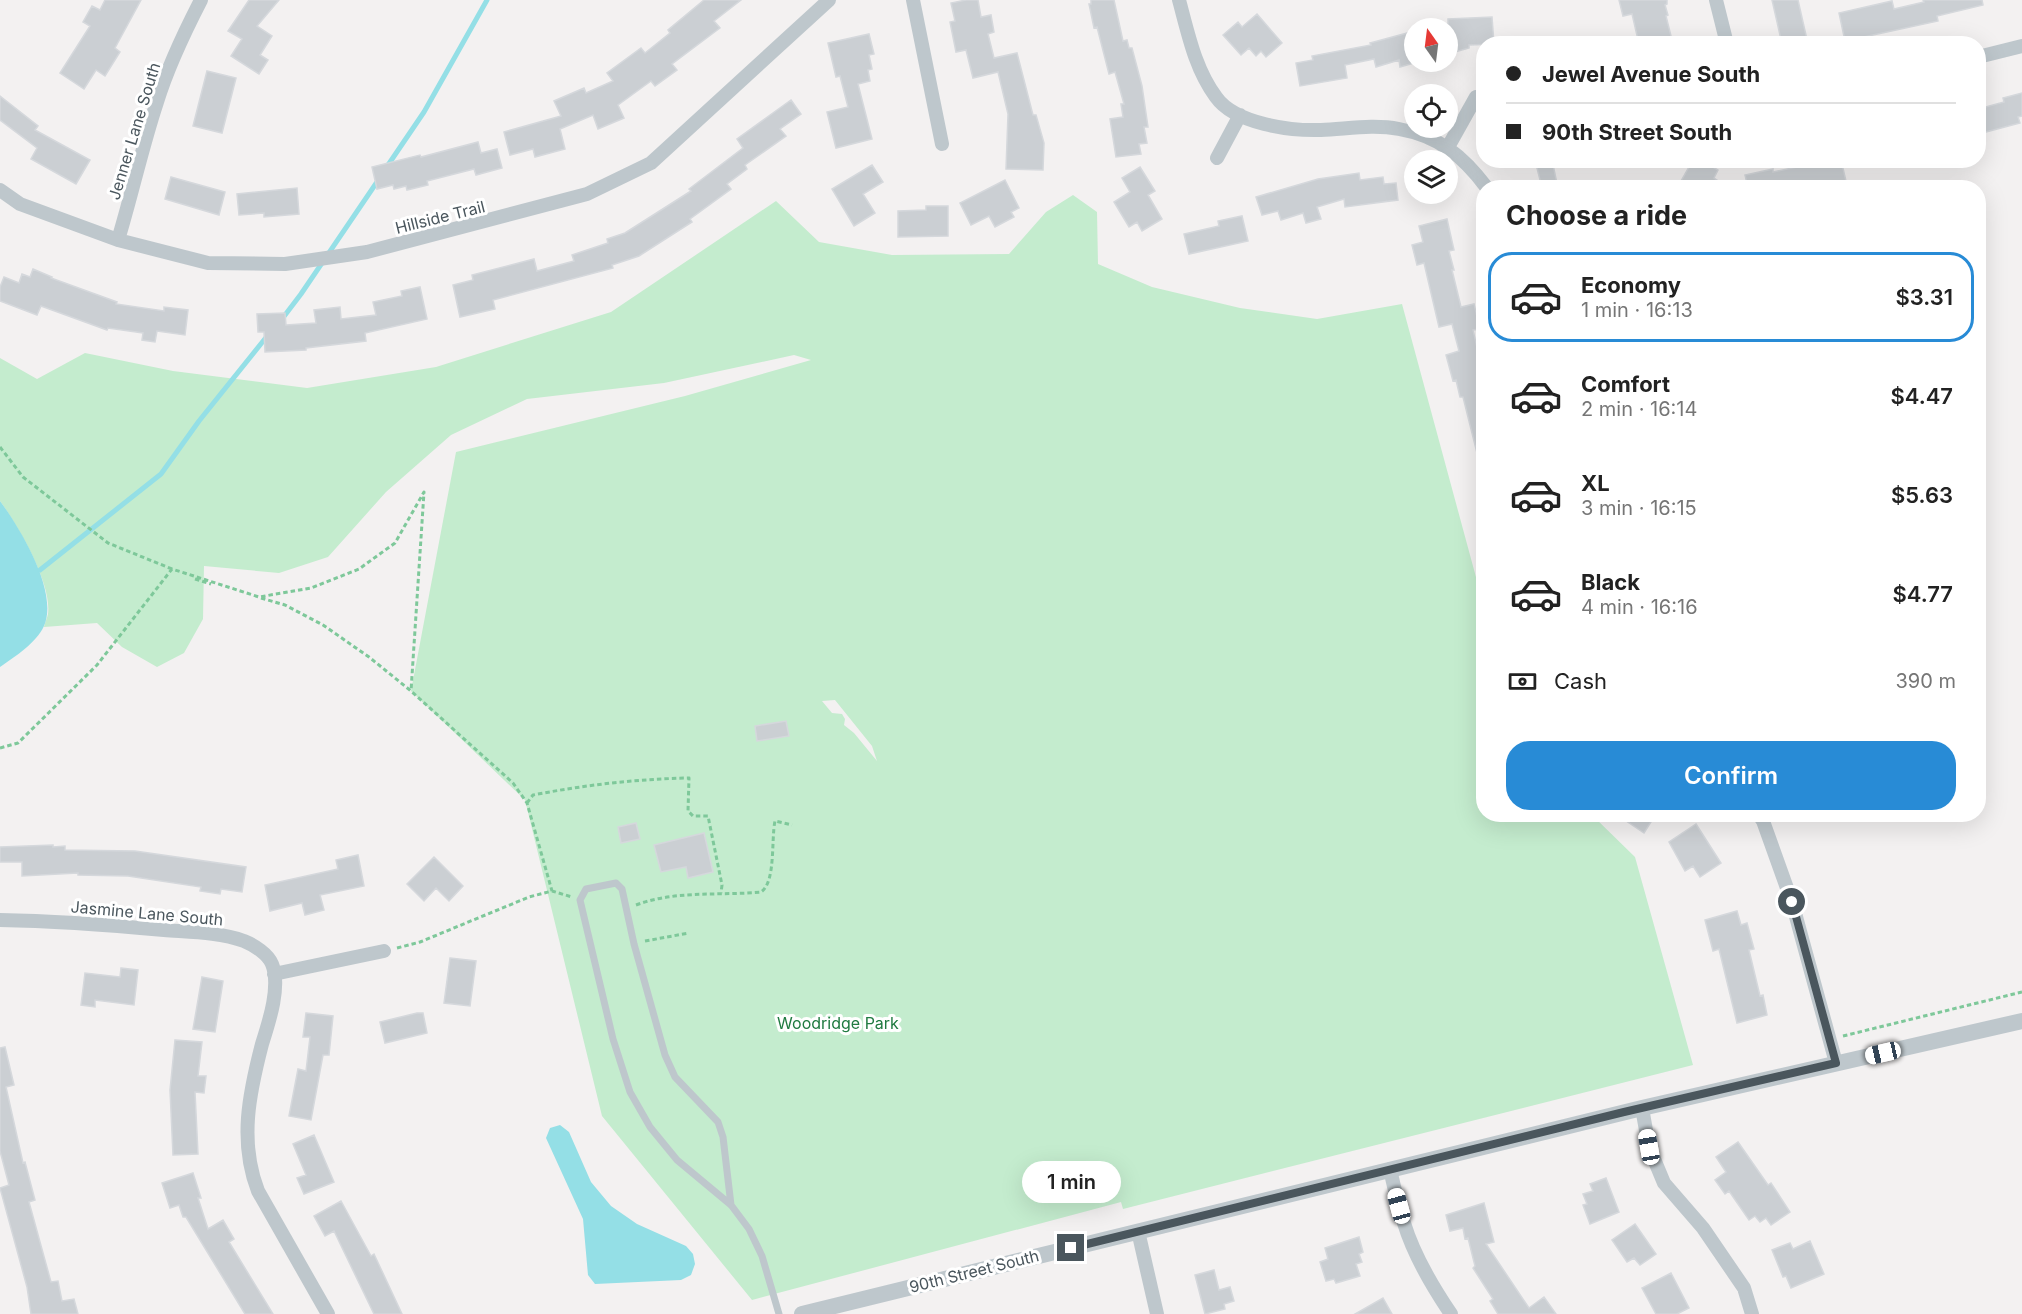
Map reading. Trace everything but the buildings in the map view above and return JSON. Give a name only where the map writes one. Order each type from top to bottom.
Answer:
[{"type":"street","name":"Jenner Lane South","points":[[118,240],[157,102],[177,49],[201,0]]},
{"type":"street","name":"Hillside Trail","points":[[0,190],[20,204],[118,240],[208,262],[285,264],[367,252],[587,195],[651,163],[829,0]]},
{"type":"street","points":[[913,0],[942,144]]},
{"type":"street","points":[[1179,0],[1195,59],[1216,98],[1232,112],[1252,120],[1280,126],[1319,130],[1360,127],[1398,129],[1425,136],[1448,147],[1471,166],[1481,180]]},
{"type":"street","points":[[1716,0],[1725,36]]},
{"type":"street","points":[[1986,55],[2022,46]]},
{"type":"street","points":[[1448,147],[1476,97]]},
{"type":"street","points":[[1217,158],[1240,115]]},
{"type":"street","points":[[1763,822],[1792,902],[1836,1063]]},
{"type":"street","name":"Jasmine Lane South","points":[[0,920],[77,922],[213,934],[244,941],[256,947],[271,962],[274,974]]},
{"type":"street","points":[[328,1314],[258,1191],[250,1171],[247,1155],[254,1075],[269,1021],[276,981],[274,974],[384,951]]},
{"type":"street","name":"90th Street South","points":[[802,1314],[1390,1168],[2022,1021]]},
{"type":"street","points":[[1642,1108],[1649,1147],[1664,1183],[1703,1228],[1744,1288],[1752,1314]]},
{"type":"street","points":[[1390,1168],[1404,1224],[1415,1252],[1433,1287],[1451,1314]]},
{"type":"street","points":[[1138,1231],[1157,1314]]},
{"type":"lane","points":[[731,1205],[723,1137],[718,1122],[675,1077],[665,1055],[634,944],[622,889],[616,883],[586,889],[580,900],[613,1039],[630,1092],[650,1127],[677,1160],[731,1205],[749,1229],[762,1256],[779,1314]]},
{"type":"path","points":[[0,447],[23,477],[108,543],[201,582],[285,605],[323,625],[369,657],[411,691],[513,783],[527,803],[552,891]]},
{"type":"path","points":[[259,597],[311,588],[359,569],[395,543],[424,492],[411,691]]},
{"type":"path","points":[[0,748],[18,743],[97,665],[172,569]]},
{"type":"path","points":[[527,803],[533,795],[574,787],[638,780],[689,778],[688,811],[693,816],[708,816],[722,885],[721,893]]},
{"type":"path","points":[[627,908],[651,900],[721,893],[761,892],[766,889],[770,880],[775,820],[792,825]]},
{"type":"path","points":[[384,951],[420,942],[529,897],[552,891],[580,900]]},
{"type":"path","points":[[634,944],[689,933]]},
{"type":"path","points":[[1830,1039],[2022,992]]},
{"type":"green space","name":"Woodridge Park","points":[[1073,195],[1097,212],[1098,264],[1152,287],[1240,308],[1317,319],[1402,304],[1476,577],[1476,822],[1599,822],[1635,857],[1693,1065],[1123,1209],[1121,1202],[752,1300],[602,1116],[525,800],[411,691],[456,452],[685,396],[811,360],[794,355],[664,383],[527,399],[451,435],[386,492],[328,557],[279,573],[204,566],[203,619],[184,653],[157,667],[122,647],[97,623],[44,627],[48,614],[45,587],[32,555],[0,501],[0,358],[37,379],[85,353],[173,371],[307,388],[436,367],[611,312],[776,201],[819,242],[892,255],[1009,254],[1046,212]],"holes":[[[835,700],[872,746],[877,761],[854,733],[844,725],[845,719],[842,714],[832,713],[822,701]]]},
{"type":"water","points":[[0,501],[27,543],[35,561],[46,596],[47,612],[44,626],[36,638],[0,667]]},
{"type":"water","points":[[560,1125],[569,1132],[591,1182],[611,1206],[637,1224],[686,1246],[693,1254],[695,1264],[691,1275],[681,1280],[595,1284],[588,1275],[583,1219],[546,1138],[550,1128]]},
{"type":"waterway","points":[[386,168],[424,112],[487,0]]},
{"type":"waterway","points":[[282,319],[379,179]]},
{"type":"waterway","points":[[40,570],[161,474],[199,421],[268,335]]},
{"type":"route","points":[[1071,1248],[1390,1168],[1836,1063],[1792,902]]}]
